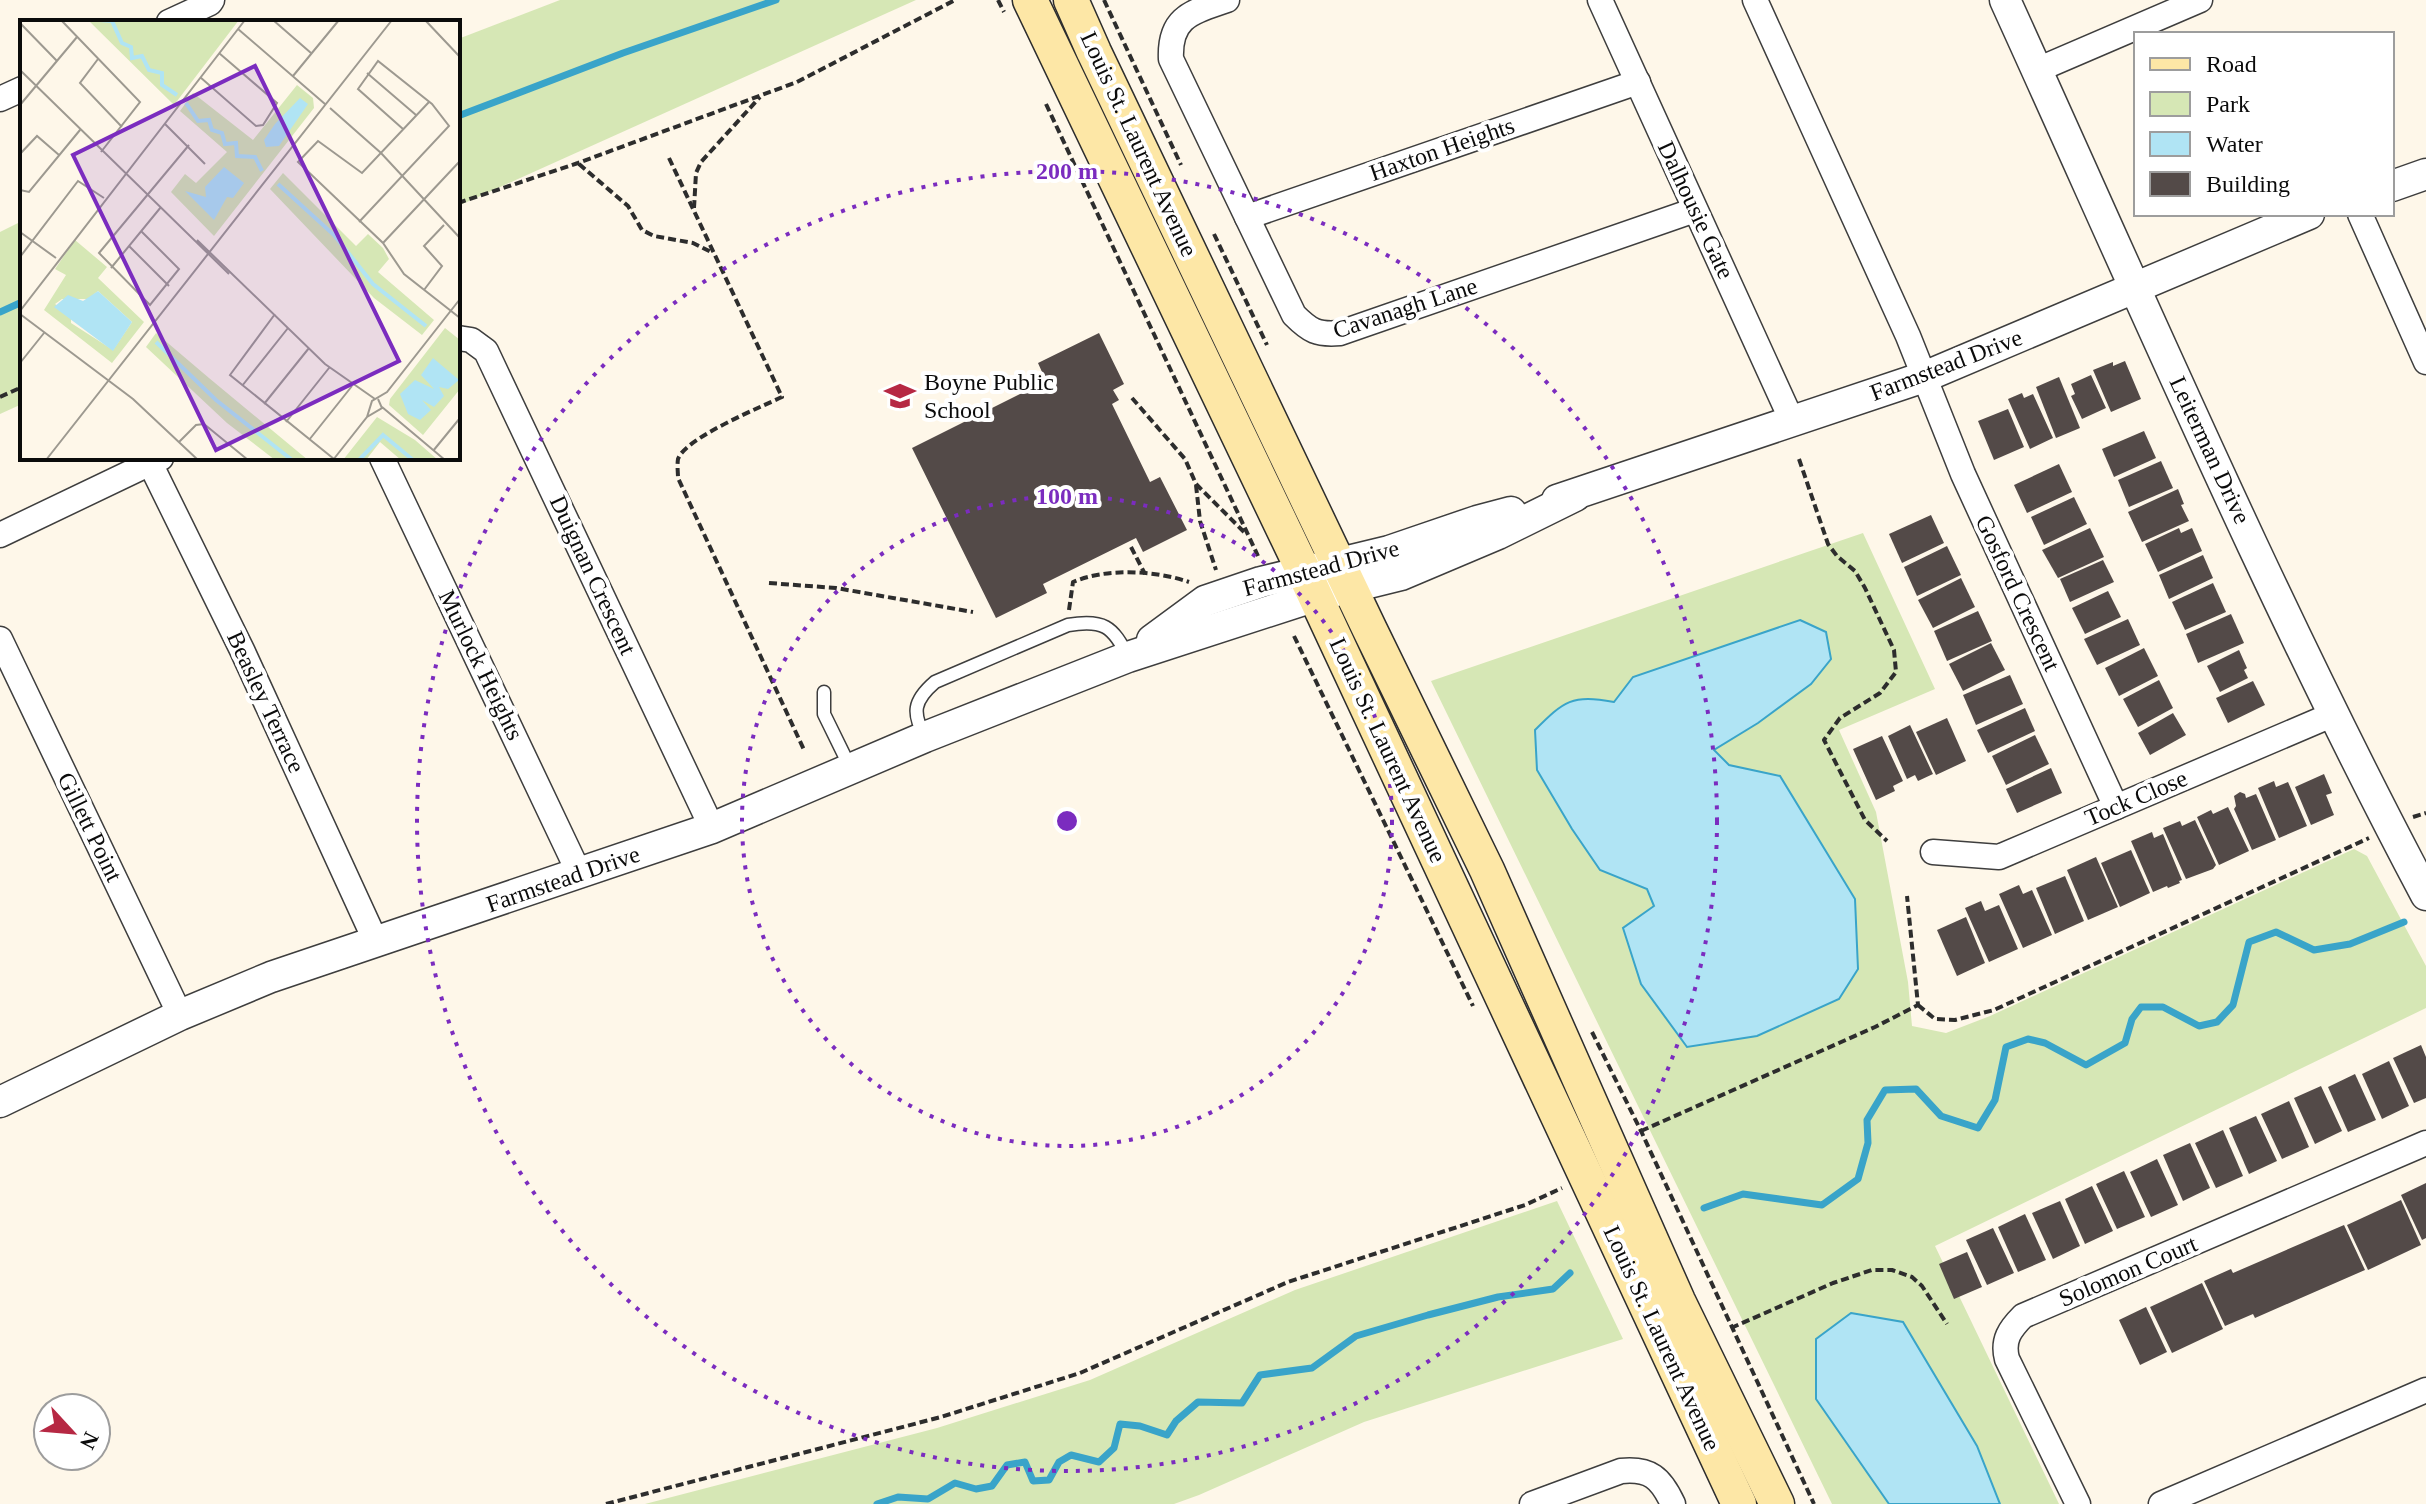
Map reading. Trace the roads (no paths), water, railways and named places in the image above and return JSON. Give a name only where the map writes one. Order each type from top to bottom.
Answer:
[{"type":"main road","name":"Louis St. Laurent Avenue","points":[[1071,0],[1487,870],[1678,1301],[1777,1504]]},
{"type":"main road","name":"Louis St. Laurent Avenue","points":[[1017,7],[1310,584],[1739,1504]]},
{"type":"street","points":[[173,20],[212,0]]},
{"type":"street","name":"Cavanagh Lane","points":[[1227,0],[1188,14],[1176,28],[1171,43],[1171,59],[1294,315],[1308,329],[1323,335],[1340,333],[1695,210]]},
{"type":"street","name":"Dalhousie Gate","points":[[1600,0],[1792,421]]},
{"type":"street","points":[[1755,0],[1924,377]]},
{"type":"street","name":"Leiterman Drive","points":[[2005,0],[2135,288],[2334,714],[2426,895]]},
{"type":"street","points":[[2037,70],[2200,0]]},
{"type":"street","name":"Haxton Heights","points":[[1247,217],[1638,82]]},
{"type":"street","points":[[0,99],[20,90]]},
{"type":"street","points":[[2394,185],[2426,174]]},
{"type":"street","name":"Farmstead Drive","points":[[0,1102],[180,1015],[271,977],[712,828],[925,737],[1310,584],[1344,576],[1401,575],[1498,534],[1575,496],[1924,377],[2304,216]]},
{"type":"street","points":[[2361,216],[2426,362]]},
{"type":"street","name":"Duignan Crescent","points":[[460,338],[471,340],[486,351],[712,828]]},
{"type":"street","name":"Gosford Crescent","points":[[1924,377],[1963,474],[2116,807]]},
{"type":"street","points":[[0,535],[156,460]]},
{"type":"street","name":"Beasley Terrace","points":[[156,460],[376,942]]},
{"type":"street","name":"Murlock Heights","points":[[383,460],[579,873]]},
{"type":"street","name":"Farmstead Drive","points":[[1128,657],[1205,601],[1261,582],[1310,584]]},
{"type":"street","name":"Gillett Point","points":[[0,639],[180,1015]]},
{"type":"street","name":"Tock Close","points":[[1933,852],[1999,857],[2334,714]]},
{"type":"street","name":"Solomon Court","points":[[2078,1504],[2007,1359],[2004,1348],[2012,1326],[2023,1316],[2426,1143]]},
{"type":"street","points":[[2161,1504],[2426,1390]]},
{"type":"street","points":[[1532,1504],[1621,1471],[1636,1469],[1659,1480],[1673,1504]]},
{"type":"lane","points":[[925,737],[916,721],[917,707],[920,697],[935,682],[1068,625],[1089,621],[1111,629],[1128,657]]},
{"type":"lane","points":[[824,692],[824,714],[852,770]]},
{"type":"water","points":[[1800,620],[1826,632],[1831,659],[1811,684],[1758,723],[1714,750],[1729,765],[1780,776],[1855,899],[1858,969],[1839,999],[1757,1036],[1687,1047],[1641,984],[1623,928],[1654,906],[1647,889],[1600,870],[1537,770],[1535,730],[1570,702],[1588,699],[1614,702],[1633,677]]},
{"type":"water","points":[[1851,1313],[1903,1322],[1977,1446],[2000,1504],[1889,1504],[1816,1399],[1816,1339]]},
{"type":"waterway","points":[[460,115],[623,53],[776,0]]},
{"type":"waterway","points":[[0,312],[20,303]]},
{"type":"waterway","points":[[1704,1208],[1743,1194],[1822,1205],[1858,1179],[1868,1143],[1867,1120],[1885,1090],[1916,1089],[1941,1116],[1978,1128],[1995,1100],[2006,1047],[2028,1039],[2045,1043],[2086,1065],[2125,1043],[2132,1019],[2141,1007],[2163,1007],[2199,1026],[2217,1022],[2233,1005],[2249,942],[2276,932],[2314,950],[2350,944],[2404,922]]},
{"type":"waterway","points":[[877,1504],[898,1497],[928,1499],[955,1483],[976,1489],[992,1486],[1007,1465],[1025,1462],[1033,1481],[1049,1480],[1059,1462],[1071,1455],[1099,1462],[1114,1448],[1120,1424],[1140,1426],[1167,1435],[1176,1421],[1198,1402],[1242,1403],[1260,1375],[1312,1368],[1356,1336],[1498,1297],[1553,1289],[1570,1273]]},
{"type":"place","name":"Boyne Public School","points":[[900,396]]}]
